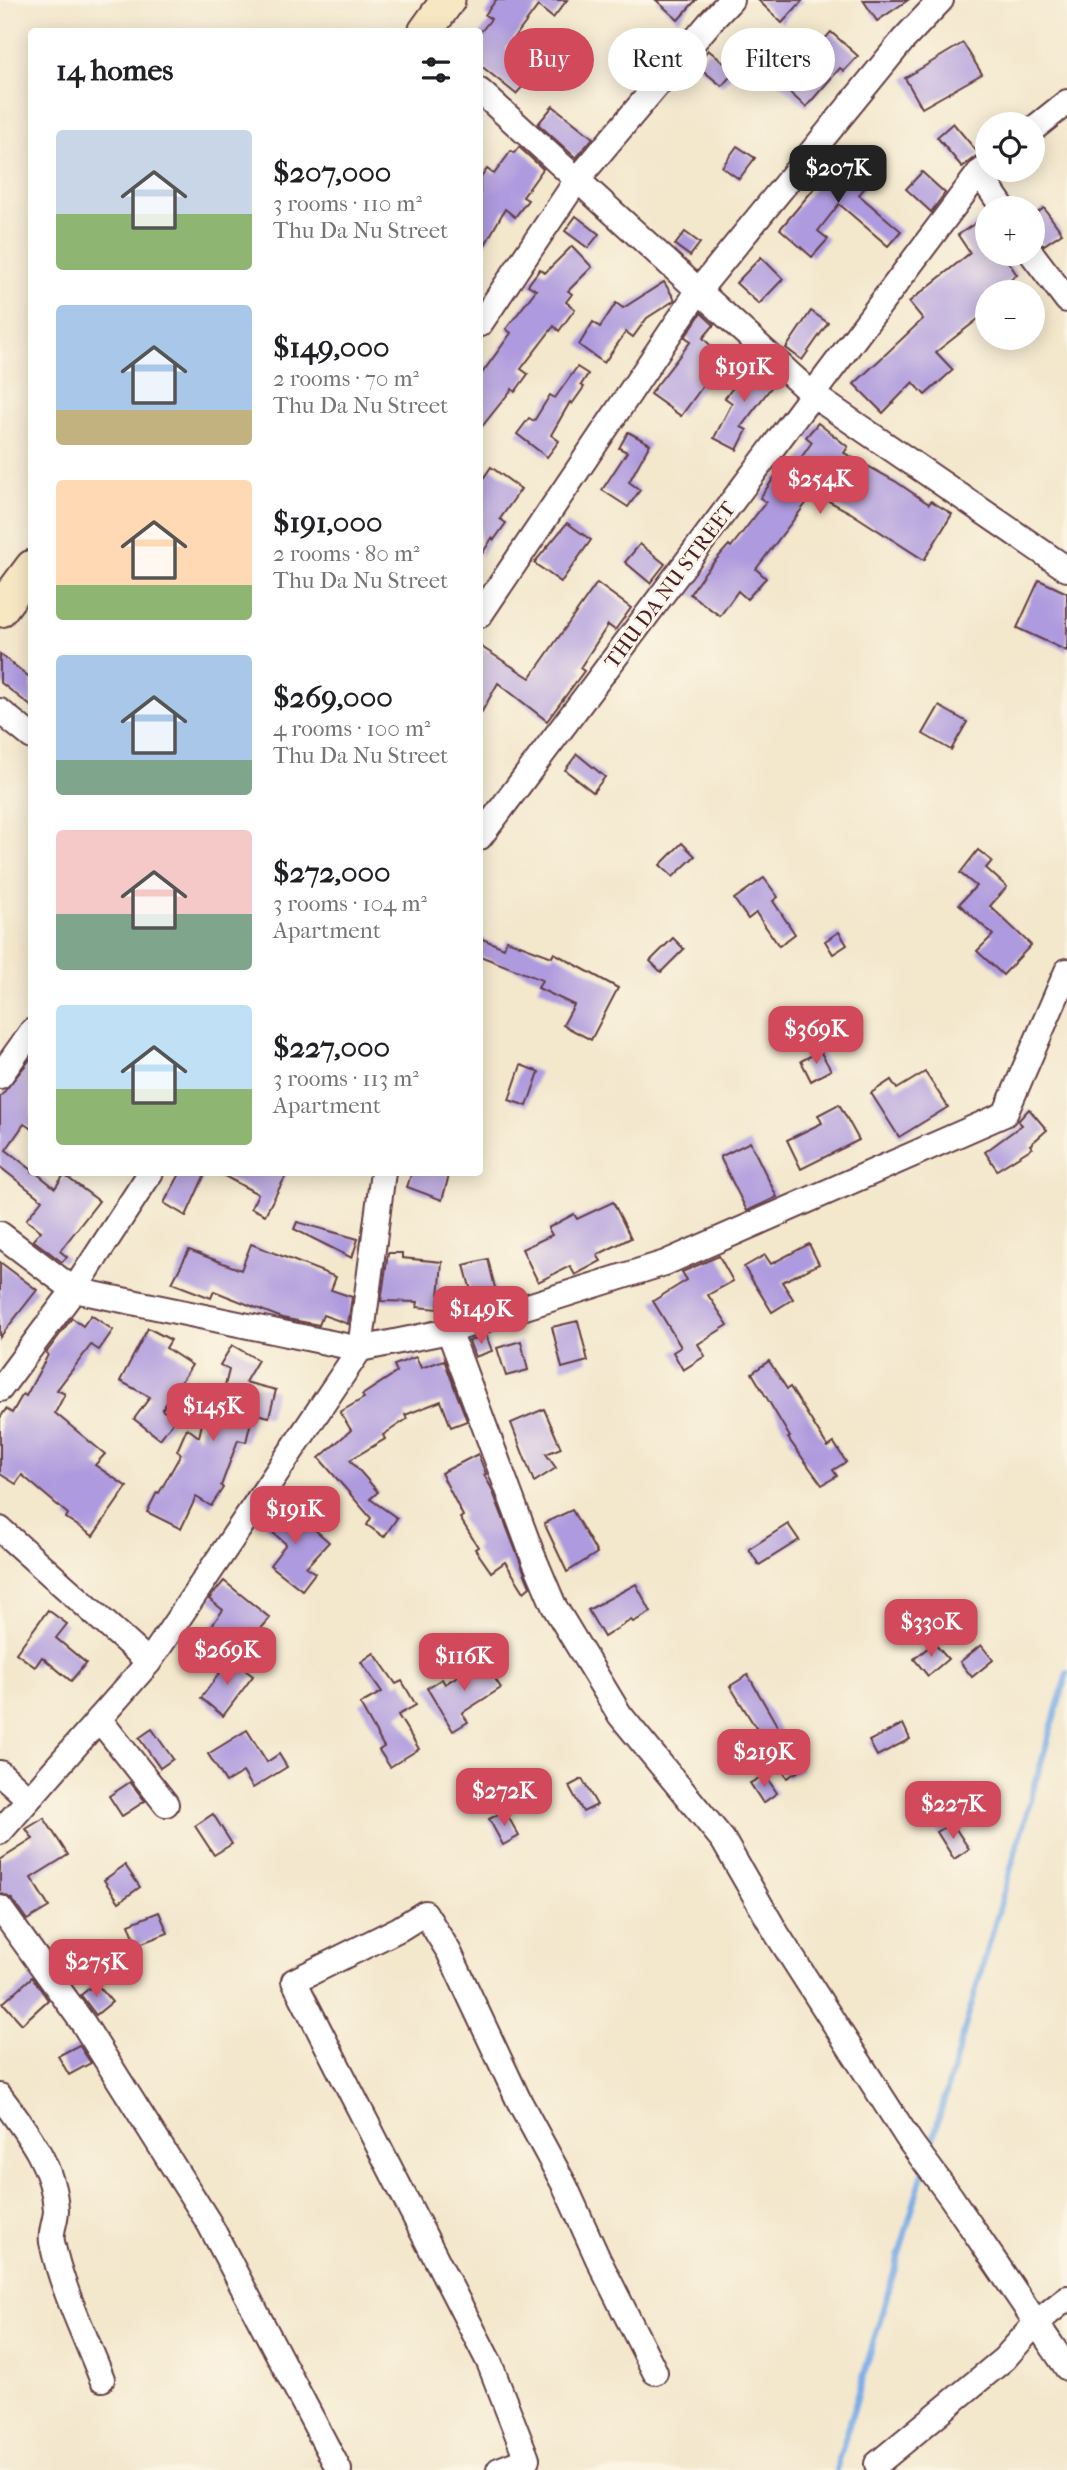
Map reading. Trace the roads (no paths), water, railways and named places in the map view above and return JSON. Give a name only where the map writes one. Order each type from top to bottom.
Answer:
[{"type":"street","points":[[428,28],[447,0]]},
{"type":"street","points":[[483,320],[577,180],[712,20],[732,0]]},
{"type":"street","points":[[483,611],[699,290],[903,40],[941,0]]},
{"type":"street","points":[[483,94],[813,395],[1067,569]]},
{"type":"street","points":[[1045,120],[1067,102]]},
{"type":"street","name":"THU DA NU STREET","points":[[483,833],[975,181]]},
{"type":"street","points":[[1041,266],[1067,300]]},
{"type":"street","points":[[0,610],[28,572]]},
{"type":"street","points":[[0,711],[28,734]]},
{"type":"street","points":[[0,1234],[74,1290],[360,1349],[449,1331],[665,1263],[1005,1114],[1067,971]]},
{"type":"street","points":[[0,1076],[28,1037]]},
{"type":"street","points":[[0,1389],[74,1290],[148,1176]]},
{"type":"street","points":[[0,1832],[149,1662],[360,1349],[382,1176]]},
{"type":"street","points":[[449,1331],[554,1606],[620,1715],[723,1840],[777,1934],[911,2143],[951,2197],[1067,2368]]},
{"type":"street","points":[[0,1529],[149,1662]]},
{"type":"street","points":[[99,1719],[166,1804]]},
{"type":"street","points":[[0,1773],[29,1799]]},
{"type":"street","points":[[0,1908],[83,2023],[209,2223],[339,2470]]},
{"type":"street","points":[[499,2470],[527,2459],[489,2361],[294,1981],[399,1929],[425,1913],[449,1952],[518,2099],[565,2186],[597,2259],[655,2372]]},
{"type":"street","points":[[0,2096],[36,2144],[51,2183],[56,2211],[51,2239],[102,2379]]},
{"type":"street","points":[[877,2464],[1004,2359],[1036,2323],[1067,2298]]},
{"type":"waterway","points":[[928,2156],[1067,1673]]},
{"type":"waterway","points":[[836,2470],[924,2169]]}]
